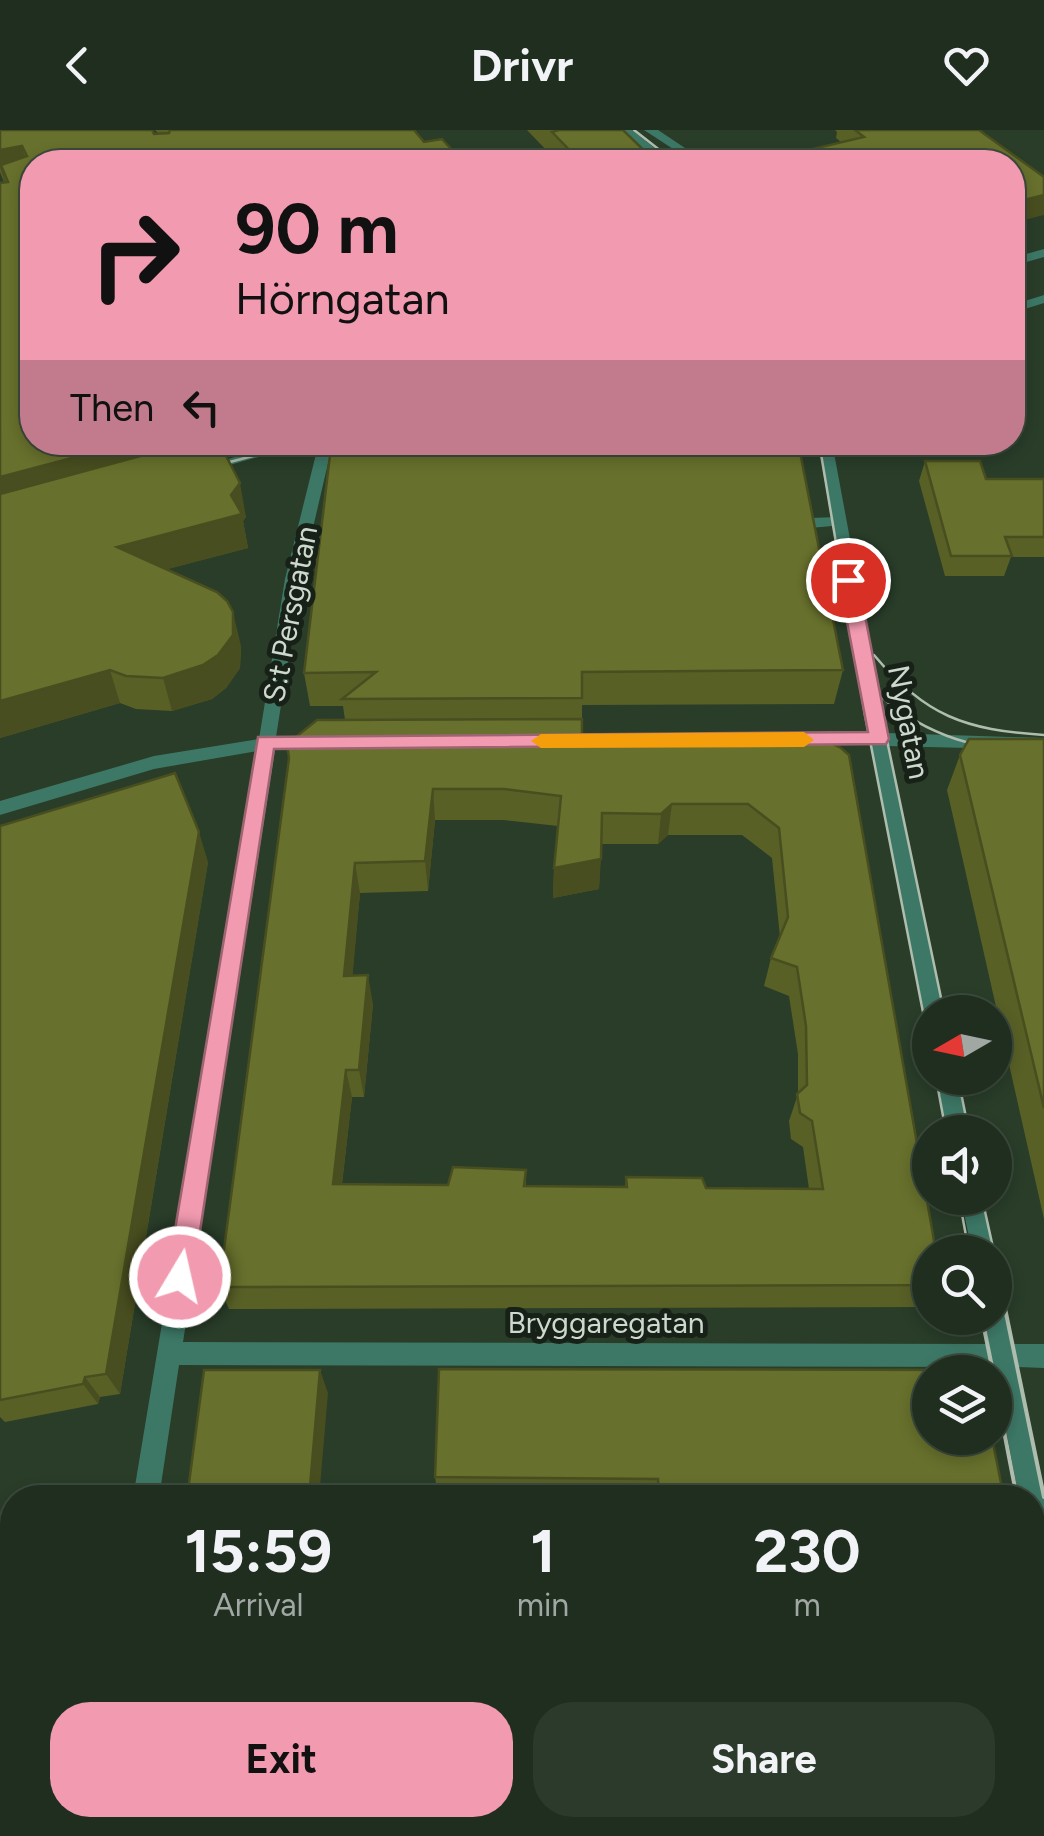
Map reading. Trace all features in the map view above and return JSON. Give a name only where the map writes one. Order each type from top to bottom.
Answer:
[{"type":"street","points":[[626,130],[651,150]]},
{"type":"street","points":[[650,130],[681,150]]},
{"type":"street","points":[[190,472],[255,455]]},
{"type":"street","name":"S:t Persgatan","points":[[148,1485],[265,742],[299,548],[323,455]]},
{"type":"street","name":"Nygatan","points":[[828,455],[931,995]]},
{"type":"street","points":[[810,522],[838,522]]},
{"type":"street","points":[[540,741],[879,739],[1044,744]]},
{"type":"street","points":[[0,808],[175,756],[265,742],[324,742]]},
{"type":"street","name":"Bryggaregatan","points":[[168,1353],[912,1356]]},
{"type":"street","name":"Bryggaregatan","points":[[1012,1356],[1044,1356]]},
{"type":"street","points":[[1012,1401],[1029,1485]]},
{"type":"building","points":[[0,130],[152,130],[154,134],[170,130],[414,130],[424,142],[442,139],[452,150],[24,150],[22,146],[0,150]]},
{"type":"building","points":[[623,130],[644,150],[569,150],[552,132]]},
{"type":"building","points":[[855,130],[979,130],[1007,150],[809,150],[864,137]]},
{"type":"building","points":[[20,158],[20,455],[83,455],[0,477],[0,183],[8,182],[1,165]]},
{"type":"building","points":[[1025,163],[1044,177],[1044,195],[1025,200]]},
{"type":"building","points":[[144,455],[226,455],[240,483],[231,495],[242,514],[117,547],[217,592],[233,612],[233,635],[218,655],[203,665],[163,678],[126,676],[110,670],[0,701],[0,494]]},
{"type":"building","points":[[330,455],[801,455],[843,670],[582,672],[582,698],[342,699],[376,672],[304,673]]},
{"type":"building","points":[[925,461],[980,461],[986,479],[1044,479],[1044,537],[1005,537],[1012,556],[951,556]]},
{"type":"building","points":[[582,719],[582,741],[829,742],[841,748],[849,755],[912,1115],[912,1215],[930,1215],[933,1235],[912,1235],[912,1285],[219,1287],[289,758],[287,744],[317,720]],"holes":[[[433,789],[504,789],[561,796],[554,868],[601,859],[602,813],[661,814],[672,804],[748,804],[779,828],[788,917],[771,958],[797,967],[806,1026],[807,1085],[797,1094],[800,1113],[812,1121],[823,1189],[706,1188],[702,1178],[626,1177],[627,1187],[524,1186],[526,1170],[453,1167],[448,1185],[333,1184],[346,1070],[359,1070],[368,975],[344,976],[355,863],[425,861]]]},
{"type":"building","points":[[969,739],[1044,739],[1044,1108],[960,755]]},
{"type":"building","points":[[175,773],[199,832],[106,1374],[85,1377],[83,1384],[0,1400],[0,826]]},
{"type":"building","points":[[439,1369],[912,1370],[912,1455],[995,1455],[1001,1485],[658,1485],[658,1479],[435,1477]]},
{"type":"building","points":[[204,1370],[320,1370],[310,1485],[189,1485]]},
{"type":"tram line","points":[[634,130],[660,150]]},
{"type":"tram line","points":[[203,469],[256,455]]},
{"type":"tram line","points":[[821,455],[865,715],[920,995]]},
{"type":"tram line","points":[[867,645],[940,995]]},
{"type":"tram line","points":[[874,655],[911,693],[948,716],[991,729],[1044,735]]},
{"type":"tram line","points":[[879,695],[916,722],[956,739],[998,749],[1044,753]]},
{"type":"tram line","points":[[939,1095],[943,1115]]},
{"type":"tram line","points":[[961,1095],[966,1115]]},
{"type":"tram line","points":[[962,1215],[966,1235]]},
{"type":"tram line","points":[[986,1215],[990,1235]]},
{"type":"tram line","points":[[985,1335],[990,1355]]},
{"type":"tram line","points":[[1011,1335],[1042,1485]]},
{"type":"tram line","points":[[1009,1455],[1014,1485]]},
{"type":"slow traffic","points":[[541,741],[804,740]]},
{"type":"route","points":[[180,1277],[265,742],[879,739],[848,580]]}]
